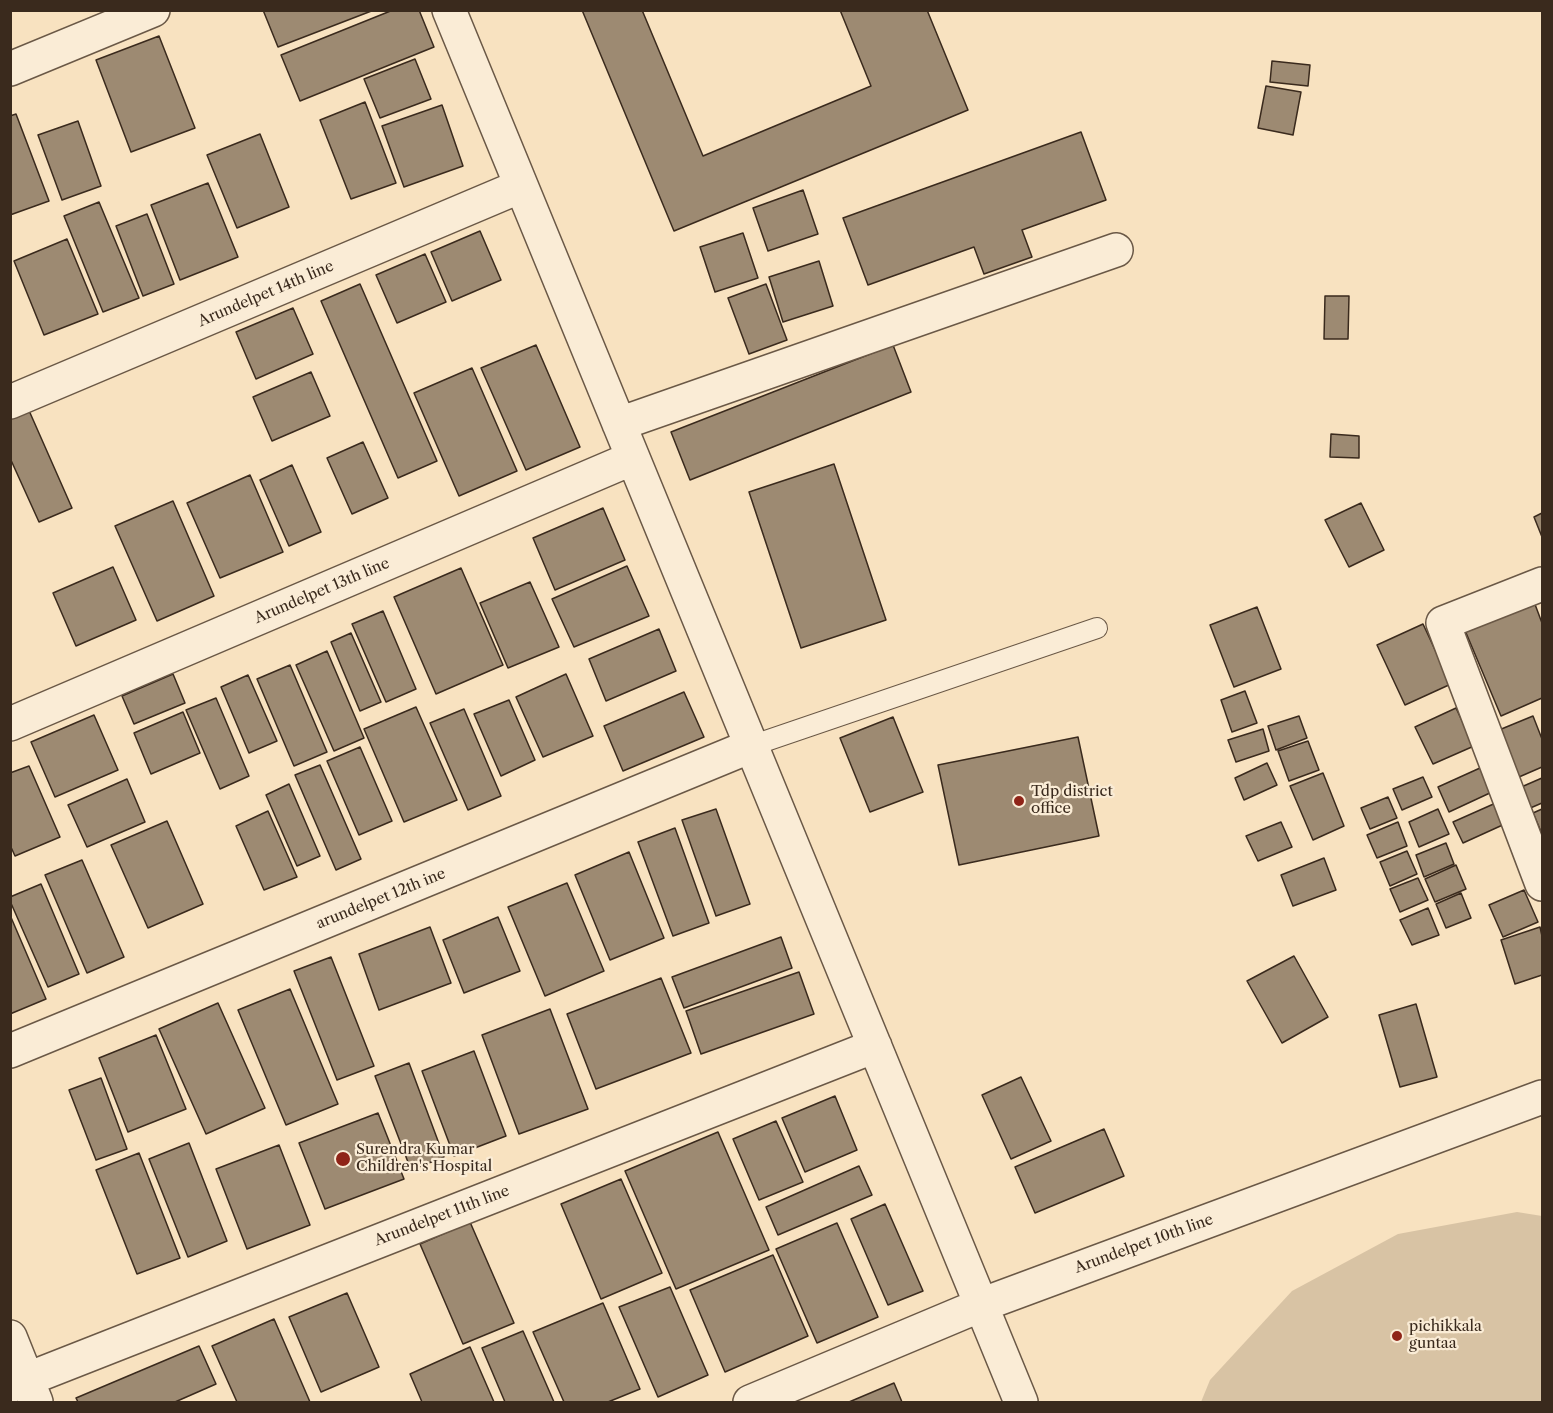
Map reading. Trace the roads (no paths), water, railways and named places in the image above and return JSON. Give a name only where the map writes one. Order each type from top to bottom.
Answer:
[{"type":"street","points":[[10,69],[153,10]]},
{"type":"street","points":[[449,10],[1021,1402]]},
{"type":"street","name":"Arundelpet 14th line","points":[[10,402],[521,186]]},
{"type":"street","points":[[619,424],[1116,250]]},
{"type":"street","name":"Arundelpet 13th line","points":[[10,724],[633,458]]},
{"type":"street","points":[[1542,584],[1443,623],[1542,884]]},
{"type":"street","name":"arundelpet 12th ine","points":[[10,1051],[751,746]]},
{"type":"street","name":"Arundelpet 11th line","points":[[24,1389],[874,1047]]},
{"type":"street","name":"Arundelpet 10th line","points":[[750,1402],[981,1305],[1542,1097]]},
{"type":"street","points":[[10,1337],[24,1389]]},
{"type":"lane","points":[[751,746],[1097,628]]},
{"type":"place","name":"Tdp district office","points":[[1019,801]]},
{"type":"place","name":"Surendra Kumar Children's Hospital","points":[[343,1159]]},
{"type":"place","name":"pichikkala guntaa","points":[[1397,1336]]}]
